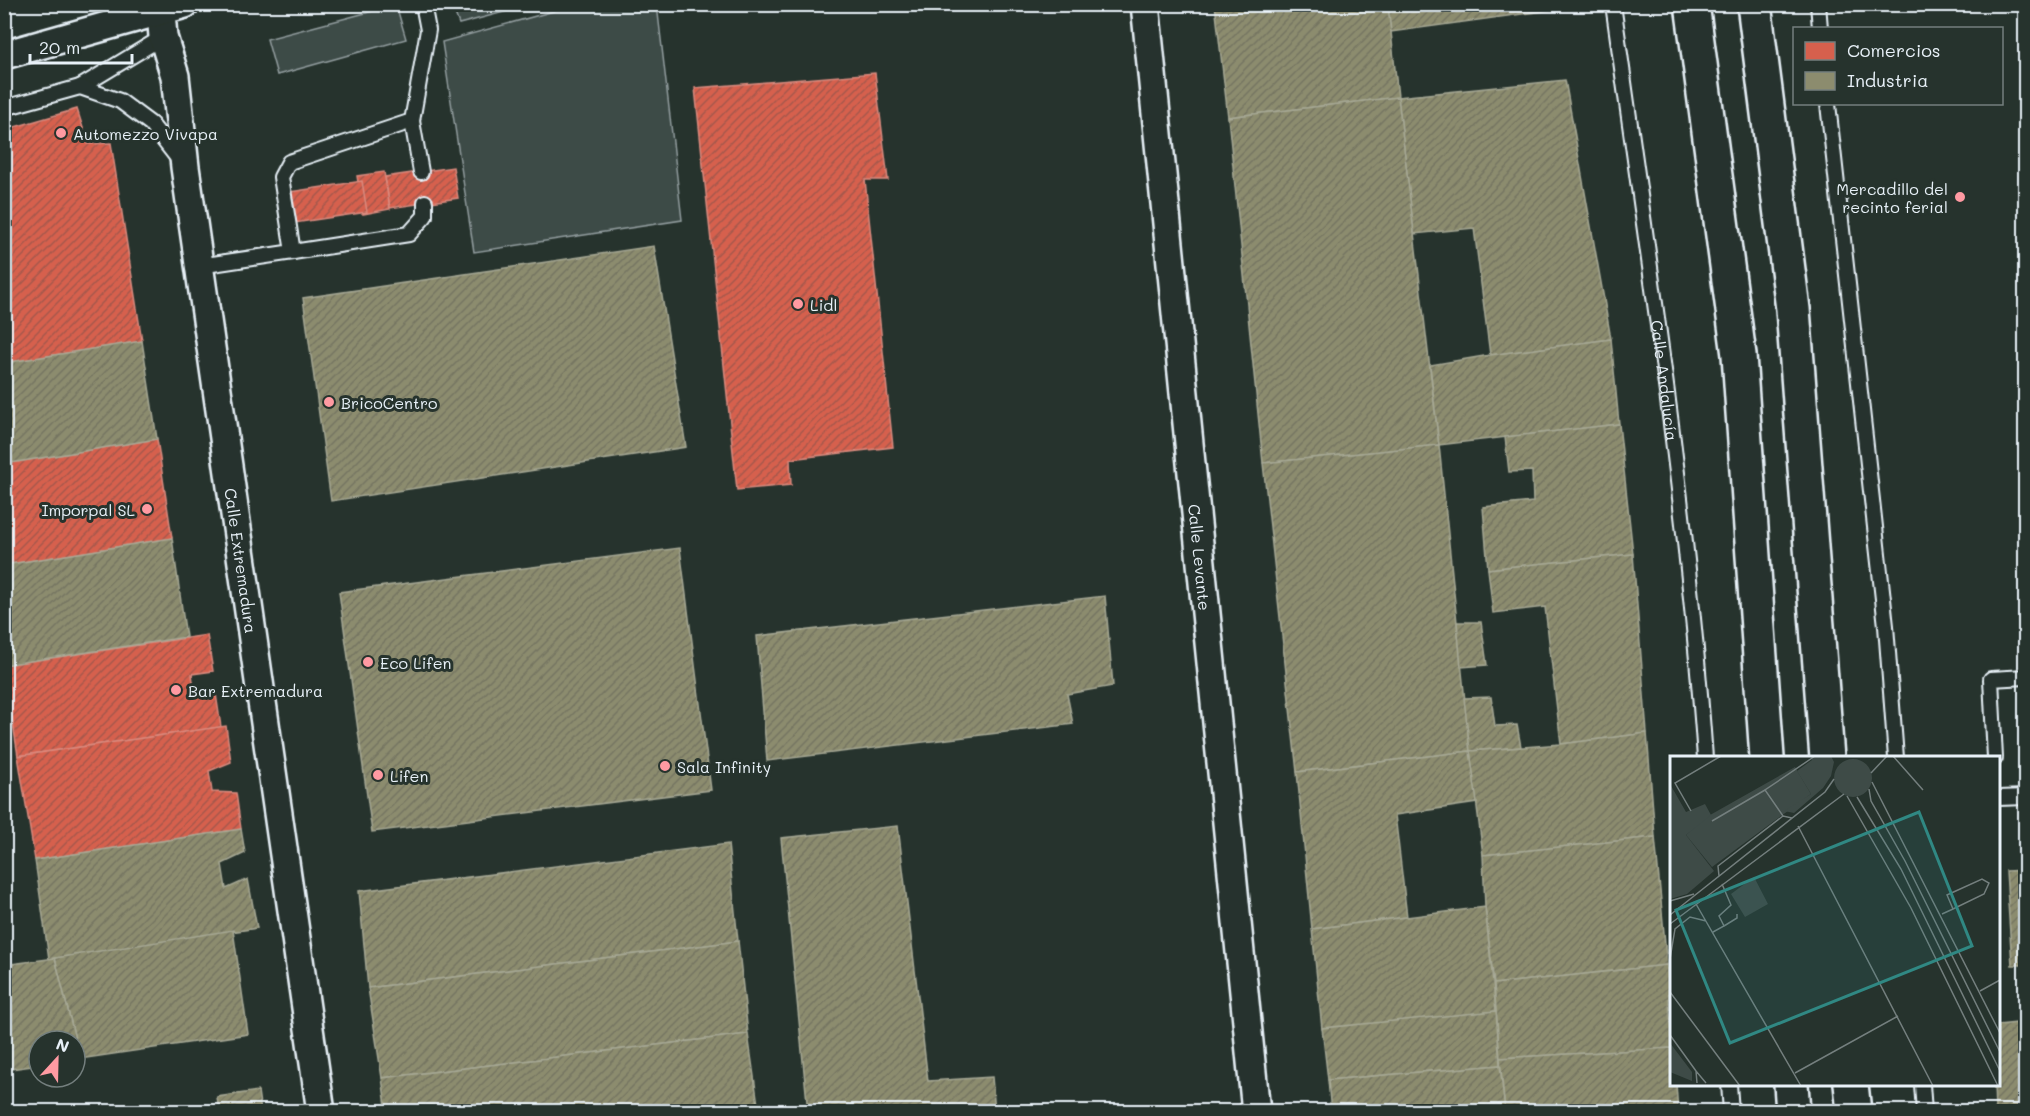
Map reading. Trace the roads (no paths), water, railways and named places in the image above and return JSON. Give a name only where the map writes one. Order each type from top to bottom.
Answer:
[{"type":"main road","points":[[1692,4],[1738,355],[1767,756]]},
{"type":"main road","points":[[1754,4],[1793,309],[1827,756]]},
{"type":"main road","points":[[1791,1086],[1793,1112]]},
{"type":"main road","points":[[1851,1086],[1854,1112]]},
{"type":"street","name":"Calle Levante","points":[[1145,4],[1256,1112]]},
{"type":"street","points":[[4,55],[170,18]]},
{"type":"street","name":"Calle Extremadura","points":[[170,18],[185,167],[321,1112]]},
{"type":"lane","points":[[421,172],[412,120],[428,30],[423,4]]},
{"type":"lane","name":"Calle Andalucía","points":[[1613,4],[1659,322],[1698,664],[1705,756]]},
{"type":"lane","points":[[1818,4],[1820,27]]},
{"type":"lane","points":[[4,108],[80,87],[170,18]]},
{"type":"lane","points":[[80,87],[120,101],[151,124],[185,167]]},
{"type":"lane","points":[[1828,105],[1886,626],[1896,756]]},
{"type":"lane","points":[[294,252],[280,177],[289,162],[412,120]]},
{"type":"lane","points":[[199,266],[410,234],[425,216],[425,202]]},
{"type":"lane","points":[[1995,756],[1991,679],[2025,676]]},
{"type":"lane","points":[[2000,798],[2025,797]]},
{"type":"lane","points":[[1729,1086],[1731,1112]]},
{"type":"lane","points":[[1922,1086],[1924,1112]]},
{"type":"place","name":"Automezzo Vivapa","points":[[61,133]]},
{"type":"place","name":"Mercadillo del recinto ferial","points":[[1960,197]]},
{"type":"place","name":"Lidl","points":[[798,304]]},
{"type":"place","name":"BricoCentro","points":[[329,402]]},
{"type":"place","name":"Imporpal SL","points":[[147,509]]},
{"type":"place","name":"Eco Lifen","points":[[368,662]]},
{"type":"place","name":"Bar Extremadura","points":[[176,690]]},
{"type":"place","name":"Sala Infinity","points":[[665,766]]},
{"type":"place","name":"Lifen","points":[[378,775]]}]
